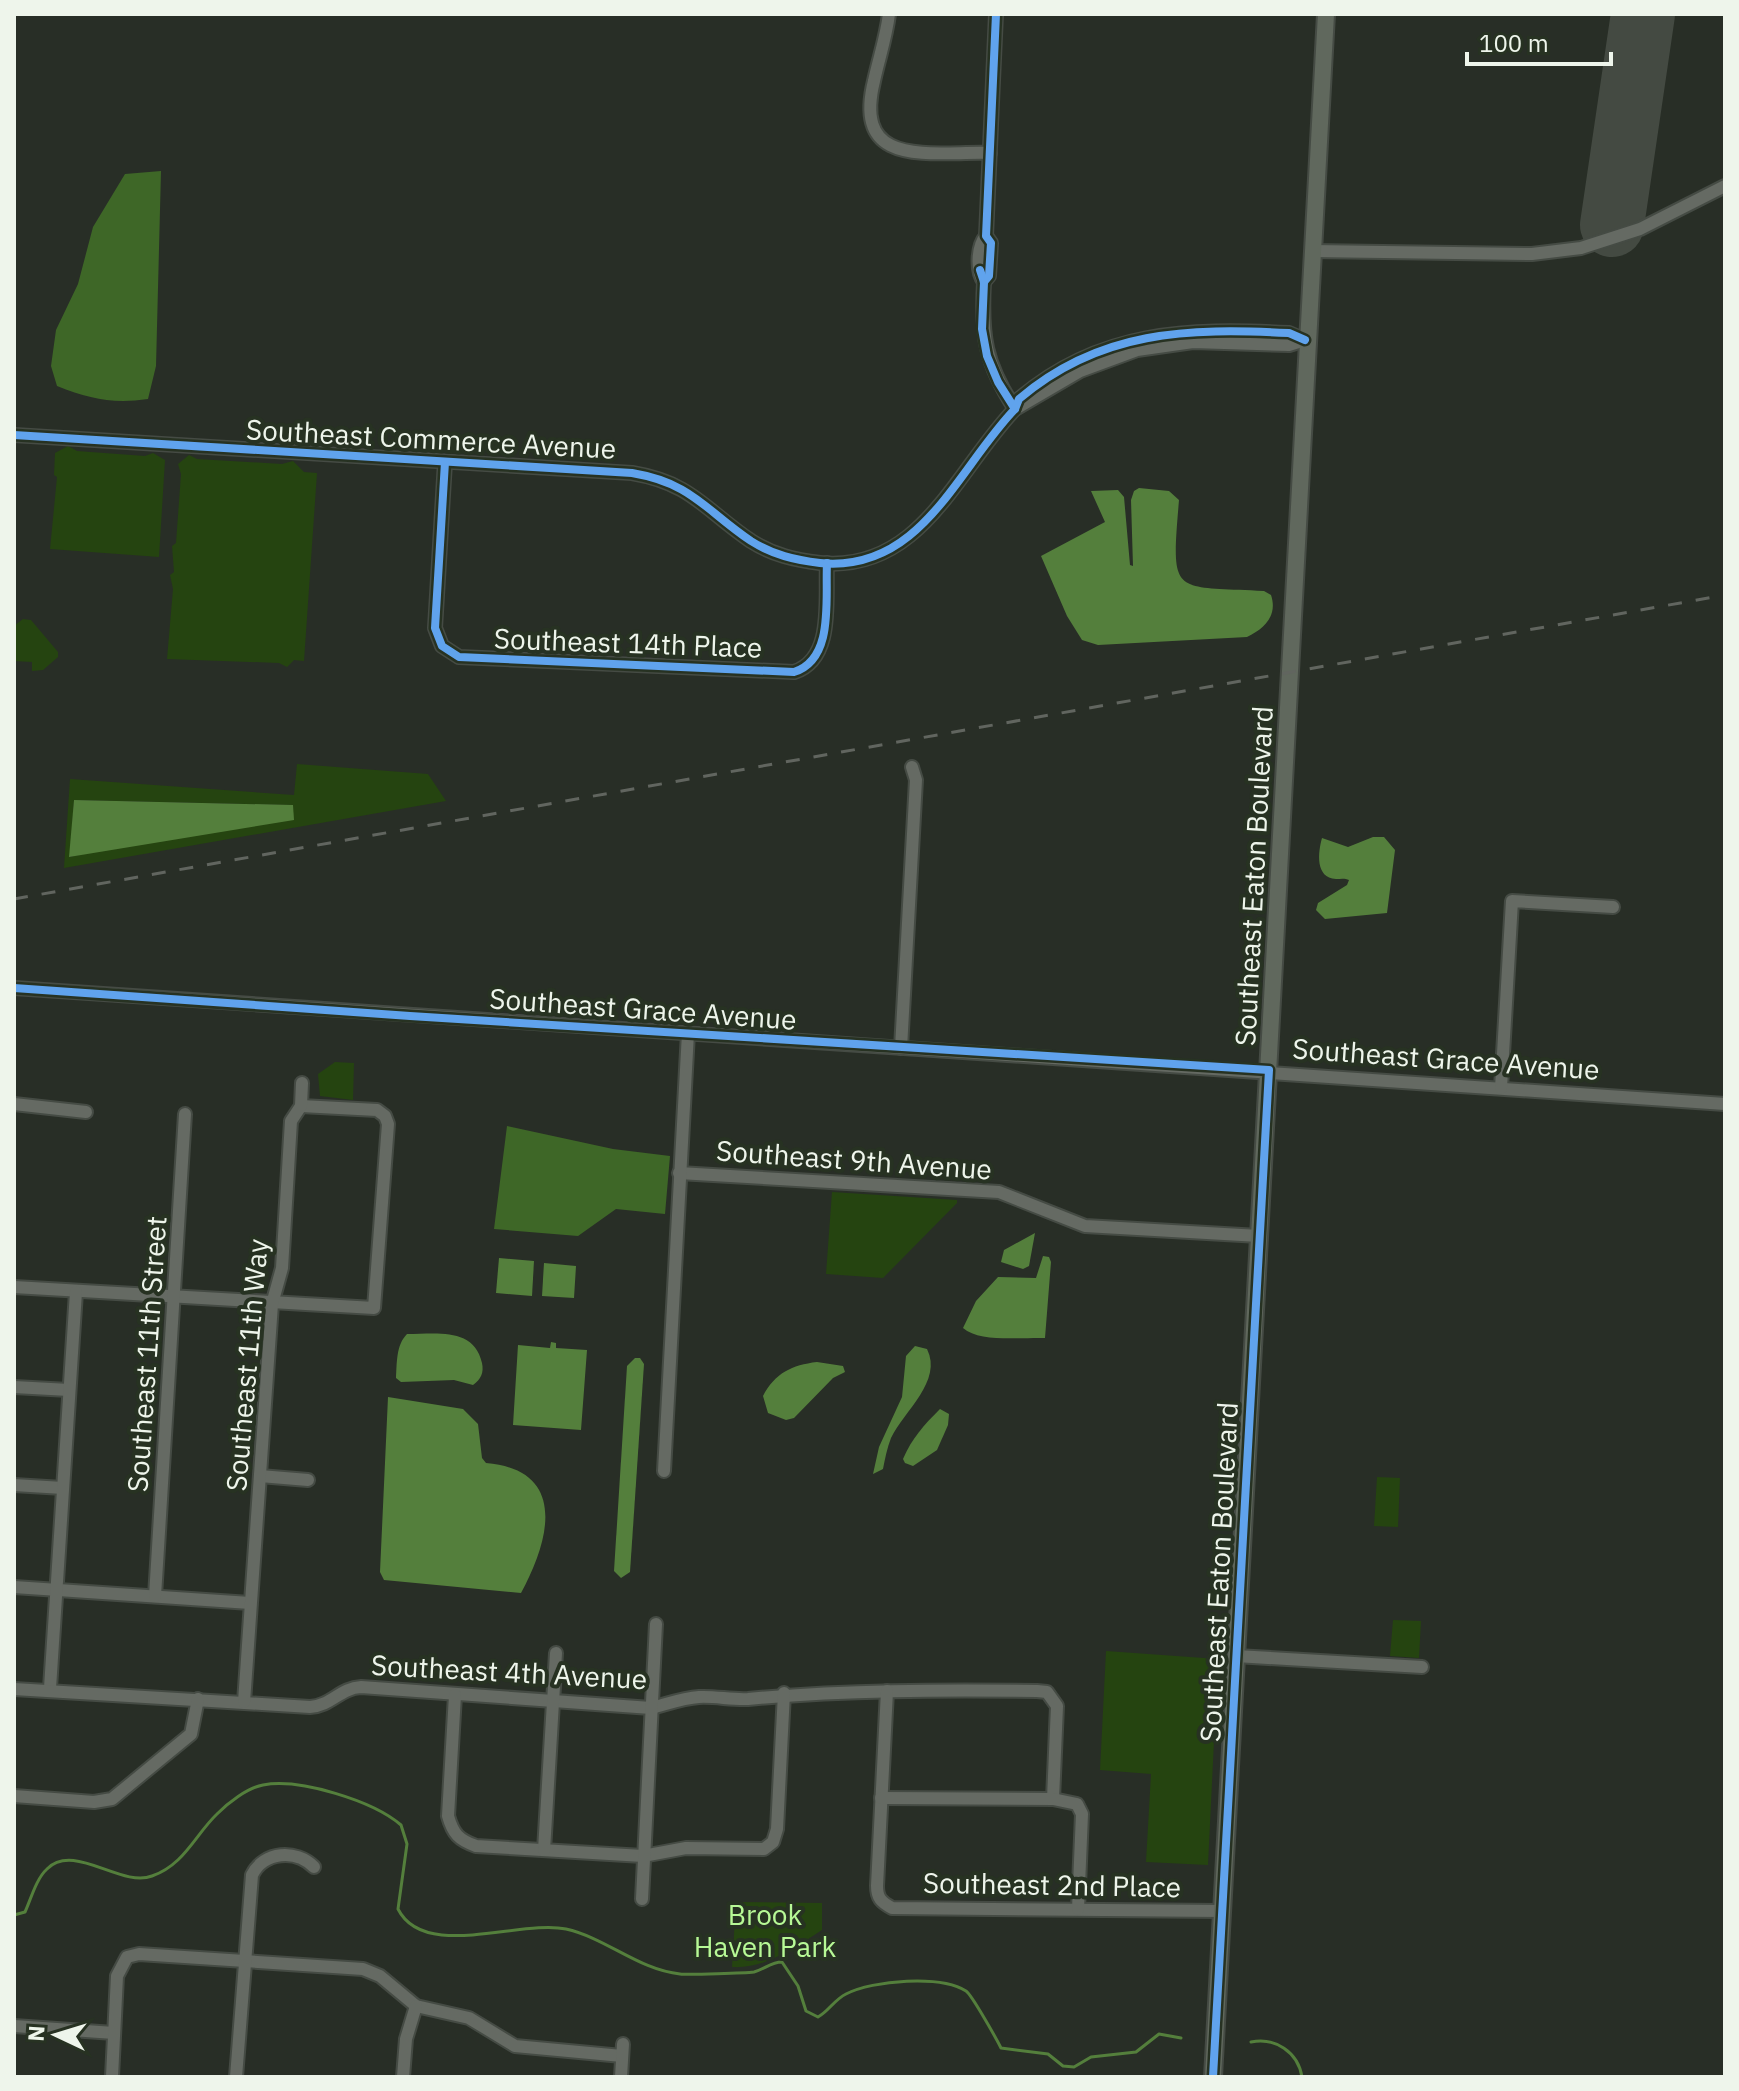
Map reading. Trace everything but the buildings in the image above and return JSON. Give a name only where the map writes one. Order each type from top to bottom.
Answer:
[{"type":"main road","name":"Southeast Eaton Boulevard","points":[[1213,2077],[1269,1070],[1305,340],[1326,14]]},
{"type":"street","points":[[889,14],[871,102],[871,121],[878,139],[898,150],[990,153]]},
{"type":"street","points":[[996,14],[986,236],[991,243],[989,276],[984,282],[982,329],[987,356],[998,382],[1015,409]]},
{"type":"street","points":[[1312,251],[1532,254],[1581,248],[1640,229],[1725,186]]},
{"type":"street","name":"Southeast Commerce Avenue","points":[[14,435],[650,477],[695,495],[759,546],[791,559],[827,563],[875,555],[916,533],[939,508],[971,460],[1015,409],[1019,399],[1066,367],[1134,340],[1211,331],[1289,333],[1305,340]]},
{"type":"street","name":"Southeast 14th Place","points":[[445,462],[436,636],[445,649],[467,658],[786,672],[809,665],[822,643],[827,563]]},
{"type":"street","points":[[901,1048],[916,780],[912,767]]},
{"type":"street","points":[[1501,1088],[1512,901],[1613,907]]},
{"type":"street","name":"Southeast Grace Avenue","points":[[14,988],[1269,1070],[1725,1104]]},
{"type":"street","points":[[664,1471],[688,1033]]},
{"type":"street","name":"Southeast 11th Way","points":[[244,1702],[272,1304],[282,1268],[291,1121],[301,1106],[302,1083]]},
{"type":"street","points":[[14,1104],[86,1112]]},
{"type":"street","points":[[14,1287],[374,1308],[388,1124],[385,1116],[377,1110],[301,1106]]},
{"type":"street","name":"Southeast 11th Street","points":[[155,1596],[185,1114]]},
{"type":"street","name":"Southeast 9th Avenue","points":[[679,1173],[999,1192],[1085,1226],[1259,1236]]},
{"type":"street","points":[[50,1688],[76,1292]]},
{"type":"street","points":[[14,1387],[69,1390]]},
{"type":"street","points":[[260,1476],[308,1480]]},
{"type":"street","points":[[14,1485],[63,1488]]},
{"type":"street","points":[[14,1587],[250,1603]]},
{"type":"street","points":[[642,1899],[656,1624]]},
{"type":"street","points":[[544,1850],[556,1653]]},
{"type":"street","points":[[1236,1656],[1422,1667]]},
{"type":"street","name":"Southeast 4th Avenue","points":[[14,1689],[50,1688],[321,1706],[352,1687],[651,1708],[696,1697],[747,1699],[784,1693],[1037,1691],[1053,1697],[1057,1706],[1053,1799]]},
{"type":"street","points":[[887,1691],[881,1798],[1053,1799],[1077,1804],[1082,1814],[1078,1909]]},
{"type":"street","points":[[455,1695],[448,1816],[452,1830],[461,1841],[476,1846],[643,1856],[686,1848],[764,1849],[773,1842],[777,1829],[784,1693]]},
{"type":"street","points":[[14,1796],[94,1802],[112,1799],[191,1734],[198,1699]]},
{"type":"street","name":"Southeast 2nd Place","points":[[881,1798],[877,1896],[892,1908],[1222,1911]]},
{"type":"street","points":[[236,2077],[243,1961],[250,1888],[256,1867],[279,1855],[299,1856],[314,1867]]},
{"type":"street","points":[[112,2077],[117,1976],[127,1957],[139,1954],[363,1969],[380,1976],[416,2006],[469,2018],[515,2046],[622,2050],[621,2077]]},
{"type":"street","points":[[403,2077],[406,2039],[416,2006]]},
{"type":"street","points":[[14,2026],[114,2033]]},
{"type":"green space","points":[[68,446],[77,451],[145,456],[153,453],[165,460],[159,557],[50,549],[57,477],[54,475],[55,453]]},
{"type":"green space","points":[[189,455],[197,459],[282,464],[293,461],[304,472],[317,473],[304,661],[294,660],[287,667],[279,663],[167,659],[173,589],[170,575],[174,572],[172,546],[176,543],[181,474],[178,464]]},
{"type":"green space","points":[[23,619],[31,620],[58,652],[58,657],[43,670],[32,671],[32,662],[14,661],[14,626]]},
{"type":"green space","points":[[297,764],[428,774],[446,801],[64,868],[70,779],[294,795]],"holes":[[[74,800],[293,805],[70,857]]]},
{"type":"green space","points":[[335,1062],[354,1063],[353,1100],[320,1096],[318,1074]]},
{"type":"green space","points":[[832,1192],[957,1200],[957,1203],[883,1278],[826,1274]]},
{"type":"green space","points":[[1377,1477],[1400,1478],[1398,1527],[1374,1526]]},
{"type":"green space","points":[[1393,1620],[1421,1621],[1419,1658],[1390,1656]]},
{"type":"green space","points":[[1106,1651],[1218,1659],[1208,1865],[1146,1862],[1151,1774],[1100,1770]]},
{"type":"green space","name":"Brook Haven Park","points":[[736,1902],[822,1903],[822,1930],[768,1961],[732,1967]]},
{"type":"shaded area","points":[[161,171],[156,366],[148,399],[102,399],[57,386],[51,366],[56,330],[78,284],[93,227],[125,174]]},
{"type":"shaded area","points":[[1139,488],[1169,491],[1179,500],[1176,554],[1178,570],[1184,580],[1194,586],[1264,591],[1271,595],[1273,609],[1264,626],[1247,637],[1098,645],[1082,640],[1067,616],[1041,556],[1105,522],[1091,491],[1118,490],[1124,497],[1130,565],[1133,566],[1131,500],[1134,491]]},
{"type":"shaded area","points":[[74,800],[293,805],[294,820],[69,857]]},
{"type":"shaded area","points":[[1373,837],[1384,837],[1395,850],[1387,913],[1325,919],[1316,910],[1318,903],[1347,885],[1349,880],[1329,878],[1324,874],[1319,857],[1322,838],[1348,847]]},
{"type":"shaded area","points":[[507,1126],[613,1149],[670,1156],[665,1214],[616,1209],[578,1236],[494,1229]]},
{"type":"shaded area","points":[[1035,1233],[1029,1266],[1023,1269],[1001,1262],[1004,1250]]},
{"type":"shaded area","points":[[1043,1256],[1049,1257],[1051,1262],[1045,1338],[980,1336],[963,1328],[976,1301],[998,1277],[1036,1278]]},
{"type":"shaded area","points":[[499,1258],[534,1261],[532,1296],[496,1293]]},
{"type":"shaded area","points":[[544,1263],[576,1266],[574,1298],[542,1296]]},
{"type":"shaded area","points":[[407,1334],[442,1334],[463,1338],[478,1351],[483,1367],[480,1378],[473,1385],[454,1380],[401,1382],[396,1378],[398,1354]]},
{"type":"shaded area","points":[[551,1342],[556,1343],[556,1348],[587,1350],[581,1430],[513,1425],[518,1345],[550,1348]]},
{"type":"shaded area","points":[[915,1346],[927,1349],[931,1361],[930,1373],[920,1395],[891,1438],[883,1469],[873,1474],[879,1447],[902,1397],[906,1356]]},
{"type":"shaded area","points":[[635,1358],[640,1358],[644,1364],[630,1572],[621,1578],[614,1571],[627,1366]]},
{"type":"shaded area","points":[[817,1362],[843,1366],[845,1372],[833,1378],[794,1418],[786,1420],[768,1413],[763,1396],[773,1381],[792,1368]]},
{"type":"shaded area","points":[[388,1397],[463,1409],[478,1424],[482,1458],[486,1463],[512,1468],[530,1479],[541,1493],[545,1511],[544,1530],[539,1551],[521,1593],[384,1580],[380,1572]]},
{"type":"shaded area","points":[[940,1409],[949,1414],[948,1425],[937,1450],[913,1466],[905,1463],[903,1459],[914,1438]]},
{"type":"waterway","points":[[14,1915],[25,1912],[40,1878],[58,1862],[70,1860],[126,1876],[152,1876],[173,1865],[209,1822],[238,1796],[263,1785],[296,1785],[355,1800],[401,1825],[407,1844],[398,1909],[411,1924],[429,1933],[451,1936],[547,1927],[566,1929],[595,1939],[651,1967],[680,1974],[754,1972],[782,1962],[798,1986],[806,2011],[818,2017],[842,1996],[873,1985],[924,1981],[955,1986],[969,1994],[1001,2048],[1048,2054],[1063,2066],[1074,2067],[1091,2057],[1136,2052],[1159,2034],[1181,2038]]},
{"type":"waterway","points":[[1251,2042],[1269,2042],[1284,2048],[1296,2060],[1302,2077]]},
{"type":"runway","points":[[1612,225],[1643,14]]},
{"type":"railway","points":[[14,899],[1725,595]]},
{"type":"cycle path","points":[[984,282],[989,276],[991,243],[986,236],[996,14]]},
{"type":"cycle path","points":[[980,270],[984,282],[982,329],[987,356],[998,382],[1015,409]]},
{"type":"cycle path","points":[[14,435],[632,473],[669,483],[684,491],[751,541],[776,553],[820,563],[855,562],[885,552],[911,534],[934,512],[1015,409],[1019,399],[1050,376],[1081,359],[1113,346],[1181,333],[1289,333],[1305,340]]},
{"type":"cycle path","points":[[445,462],[435,628],[442,646],[459,657],[794,672],[807,665],[822,641],[827,563]]},
{"type":"cycle path","points":[[14,988],[1269,1070],[1213,2077]]}]
